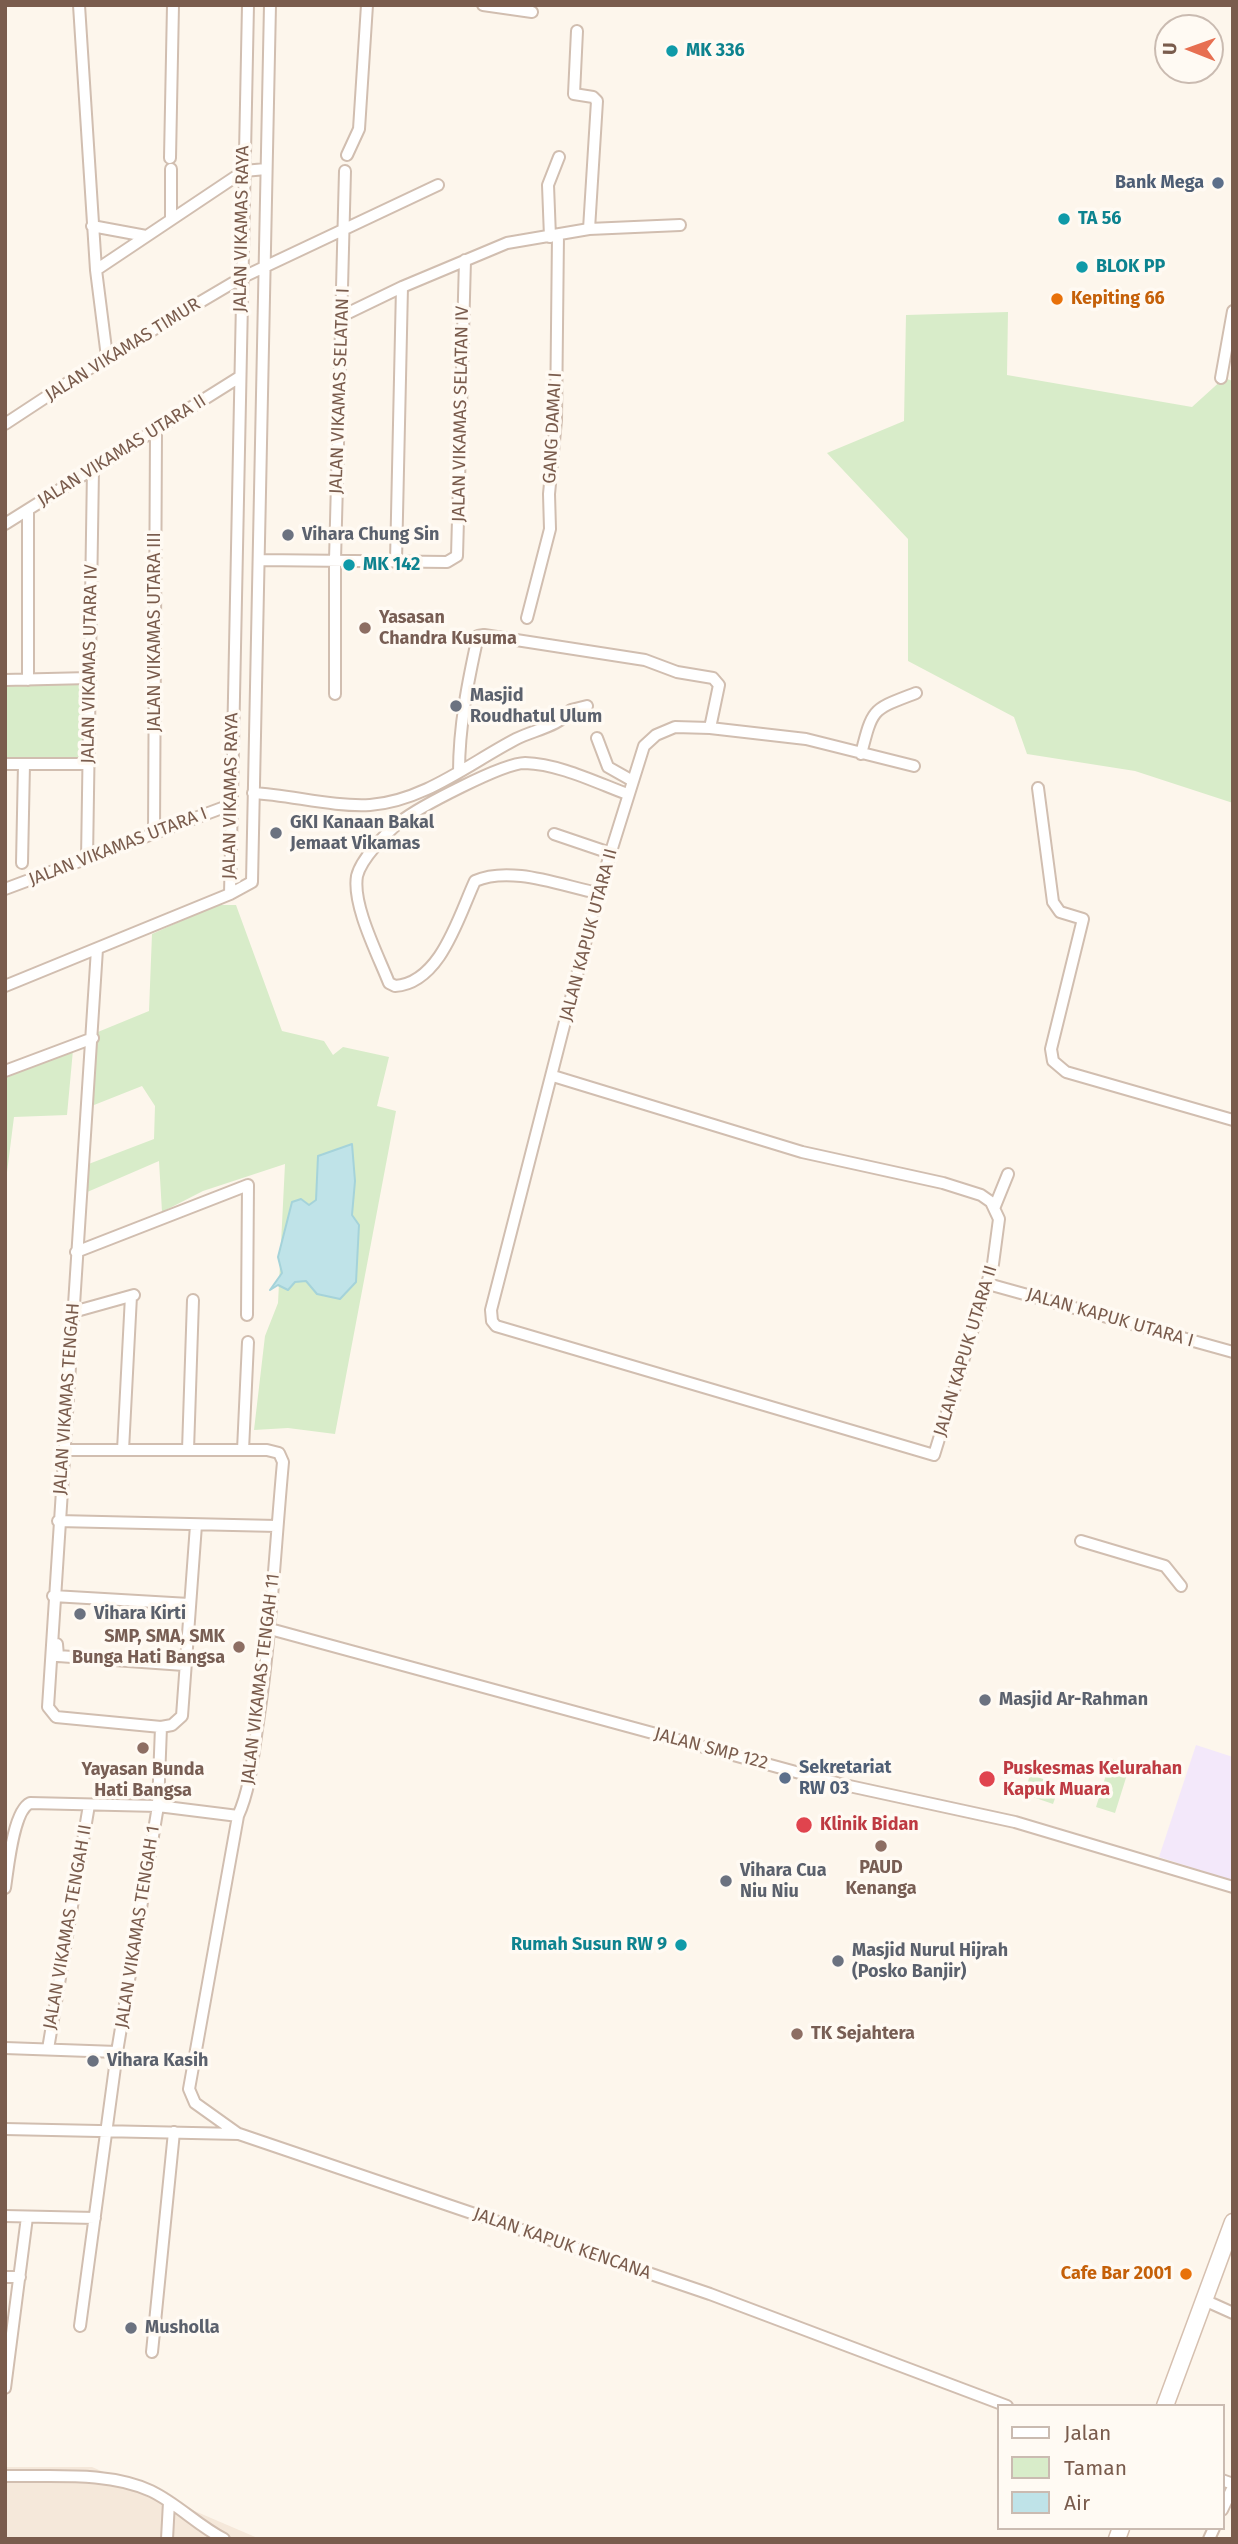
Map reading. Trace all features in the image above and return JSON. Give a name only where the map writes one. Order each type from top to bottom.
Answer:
[{"type":"main road","points":[[1166,2404],[1233,2222]]},
{"type":"street","points":[[79,5],[92,226],[107,357]]},
{"type":"street","points":[[171,219],[173,5]]},
{"type":"street","name":"JALAN VIKAMAS RAYA","points":[[248,5],[244,276],[238,377],[230,805],[231,893],[252,882],[263,169],[271,5]]},
{"type":"street","points":[[347,155],[359,129],[367,5]]},
{"type":"street","points":[[483,5],[532,12]]},
{"type":"street","points":[[577,31],[574,94],[593,97],[597,102],[589,229]]},
{"type":"street","name":"GANG DAMAI I","points":[[527,618],[550,529],[549,494],[556,419],[554,236],[548,186],[559,156]]},
{"type":"street","points":[[96,270],[246,170],[263,169]]},
{"type":"street","name":"JALAN VIKAMAS SELATAN I","points":[[335,694],[335,560],[344,316],[345,171]]},
{"type":"street","name":"JALAN VIKAMAS TIMUR","points":[[5,424],[107,357],[244,276],[438,185]]},
{"type":"street","points":[[344,316],[402,287],[508,243],[589,229],[680,225]]},
{"type":"street","points":[[92,226],[146,236]]},
{"type":"street","name":"JALAN VIKAMAS SELATAN IV","points":[[396,561],[447,562],[454,559],[457,552],[465,260]]},
{"type":"street","points":[[259,560],[396,561],[402,287]]},
{"type":"street","points":[[1221,378],[1233,311]]},
{"type":"street","name":"JALAN VIKAMAS UTARA II","points":[[5,524],[238,377]]},
{"type":"street","name":"JALAN VIKAMAS UTARA III","points":[[154,834],[156,430]]},
{"type":"street","name":"JALAN VIKAMAS UTARA IV","points":[[87,859],[93,469]]},
{"type":"street","points":[[28,510],[28,680]]},
{"type":"street","points":[[459,772],[460,728],[478,636],[645,660],[677,672],[713,678],[719,685],[710,729]]},
{"type":"street","points":[[5,680],[90,678]]},
{"type":"street","points":[[862,754],[874,712],[916,693]]},
{"type":"street","points":[[253,793],[372,805],[425,790],[485,759],[514,740],[565,719],[571,710],[587,706]]},
{"type":"street","name":"JALAN KAPUK UTARA II","points":[[914,766],[806,739],[675,727],[656,735],[639,755],[598,893],[491,1310],[492,1321],[496,1326],[934,1455],[993,1285],[999,1235],[999,1219],[995,1206]]},
{"type":"street","points":[[597,738],[608,767],[631,780]]},
{"type":"street","points":[[5,764],[88,764]]},
{"type":"street","points":[[22,863],[24,764]]},
{"type":"street","points":[[598,893],[520,877],[484,877],[475,881],[433,966],[405,985],[396,986],[389,983],[361,910],[357,878],[360,868],[399,823],[492,773],[510,767],[528,764],[557,770],[627,794]]},
{"type":"street","points":[[1038,788],[1053,902],[1060,912],[1083,919],[1051,1049],[1056,1065],[1066,1072],[1233,1119]]},
{"type":"street","name":"JALAN VIKAMAS UTARA I","points":[[5,889],[230,805]]},
{"type":"street","points":[[554,834],[610,853]]},
{"type":"street","points":[[5,986],[231,893]]},
{"type":"street","name":"JALAN VIKAMAS TENGAH","points":[[97,949],[53,1596],[48,1707],[56,1717],[162,1727]]},
{"type":"street","points":[[5,1071],[93,1038]]},
{"type":"street","points":[[552,1076],[802,1152],[943,1183],[981,1195],[995,1206],[1008,1174]]},
{"type":"street","points":[[76,1252],[248,1185],[247,1315]]},
{"type":"street","name":"JALAN KAPUK UTARA I","points":[[993,1285],[1233,1352]]},
{"type":"street","points":[[73,1312],[133,1295],[123,1450]]},
{"type":"street","points":[[188,1450],[193,1300]]},
{"type":"street","points":[[243,1450],[248,1342]]},
{"type":"street","name":"JALAN VIKAMAS TENGAH 11","points":[[63,1450],[243,1450],[279,1453],[283,1462],[270,1629],[246,1797],[238,1816],[188,2089],[195,2103],[239,2134]]},
{"type":"street","points":[[58,1521],[277,1526]]},
{"type":"street","points":[[162,1727],[182,1716],[196,1525]]},
{"type":"street","points":[[1081,1541],[1166,1566],[1181,1586]]},
{"type":"street","points":[[53,1596],[189,1604]]},
{"type":"street","name":"JALAN SMP 122","points":[[270,1629],[840,1784],[1015,1822],[1233,1887]]},
{"type":"street","points":[[57,1639],[58,1656],[184,1665]]},
{"type":"street","name":"JALAN VIKAMAS TENGAH 1","points":[[80,2326],[117,2052],[158,1806],[162,1727]]},
{"type":"street","name":"JALAN VIKAMAS TENGAH 1","points":[[8,1855],[19,1817],[25,1805],[30,1803],[158,1806],[238,1816]]},
{"type":"street","name":"JALAN VIKAMAS TENGAH II","points":[[48,2049],[89,1805]]},
{"type":"street","points":[[5,1888],[8,1855]]},
{"type":"street","points":[[5,2048],[117,2052]]},
{"type":"street","name":"JALAN KAPUK KENCANA","points":[[5,2129],[239,2134],[710,2294],[1002,2404]]},
{"type":"street","points":[[152,2351],[174,2132]]},
{"type":"street","points":[[5,2216],[95,2218]]},
{"type":"street","points":[[5,2388],[9,2336],[27,2217]]},
{"type":"street","points":[[5,2277],[20,2277]]},
{"type":"street","points":[[1204,2300],[1233,2313]]},
{"type":"street","points":[[5,2476],[110,2479],[132,2484],[192,2515],[208,2535],[224,2539]]},
{"type":"street","points":[[1224,2506],[1233,2486]]},
{"type":"street","points":[[167,2539],[169,2502]]},
{"type":"shaded area","points":[[1196,1745],[1233,1757],[1233,1881],[1159,1857]]},
{"type":"shaded area","points":[[5,2467],[92,2467],[260,2539],[5,2539]]},
{"type":"green space","points":[[1008,312],[1007,375],[1192,407],[1224,378],[1233,381],[1233,803],[1135,771],[1027,754],[1014,717],[908,661],[908,539],[827,453],[904,421],[906,315]]},
{"type":"green space","points":[[5,684],[87,685],[87,760],[5,760]]},
{"type":"green space","points":[[217,905],[236,905],[282,1031],[324,1041],[333,1055],[343,1047],[389,1057],[377,1106],[396,1111],[335,1434],[288,1428],[254,1430],[265,1336],[278,1303],[285,1164],[203,1191],[162,1212],[159,1161],[85,1193],[86,1165],[154,1139],[155,1106],[142,1086],[89,1107],[93,1034],[149,1011],[152,934]]},
{"type":"green space","points":[[74,1039],[67,1115],[14,1117],[5,1188],[5,1065]]},
{"type":"green space","points":[[1111,1759],[1130,1765],[1115,1813],[1096,1807]]},
{"type":"green space","points":[[1030,1775],[1060,1784],[1053,1804],[1024,1794]]},
{"type":"water","points":[[352,1144],[355,1181],[352,1215],[359,1225],[356,1282],[340,1299],[317,1294],[306,1281],[295,1282],[288,1290],[278,1285],[270,1290],[282,1273],[278,1257],[292,1202],[301,1199],[309,1205],[316,1200],[318,1156]]},
{"type":"place","name":"MK 336","points":[[672,51]]},
{"type":"place","name":"Bank Mega","points":[[1218,183]]},
{"type":"place","name":"TA 56","points":[[1064,219]]},
{"type":"place","name":"BLOK PP","points":[[1082,267]]},
{"type":"place","name":"Kepiting 66","points":[[1057,299]]},
{"type":"place","name":"Vihara Chung Sin","points":[[288,535]]},
{"type":"place","name":"MK 142","points":[[349,565]]},
{"type":"place","name":"Yasasan Chandra Kusuma","points":[[365,628]]},
{"type":"place","name":"Masjid Roudhatul Ulum","points":[[456,706]]},
{"type":"place","name":"GKI Kanaan Bakal Jemaat Vikamas","points":[[276,833]]},
{"type":"place","name":"Vihara Kirti","points":[[80,1614]]},
{"type":"place","name":"SMP, SMA, SMK Bunga Hati Bangsa","points":[[239,1647]]},
{"type":"place","name":"Masjid Ar-Rahman","points":[[985,1700]]},
{"type":"place","name":"Yayasan Bunda Hati Bangsa","points":[[143,1748]]},
{"type":"place","name":"Sekretariat RW 03","points":[[785,1778]]},
{"type":"place","name":"Puskesmas Kelurahan Kapuk Muara","points":[[987,1779]]},
{"type":"place","name":"Klinik Bidan","points":[[804,1825]]},
{"type":"place","name":"PAUD Kenanga","points":[[881,1846]]},
{"type":"place","name":"Vihara Cua Niu Niu","points":[[726,1881]]},
{"type":"place","name":"Rumah Susun RW 9","points":[[681,1945]]},
{"type":"place","name":"Masjid Nurul Hijrah (Posko Banjir)","points":[[838,1961]]},
{"type":"place","name":"TK Sejahtera","points":[[797,2034]]},
{"type":"place","name":"Vihara Kasih","points":[[93,2061]]},
{"type":"place","name":"Cafe Bar 2001","points":[[1186,2274]]},
{"type":"place","name":"Musholla","points":[[131,2328]]}]
